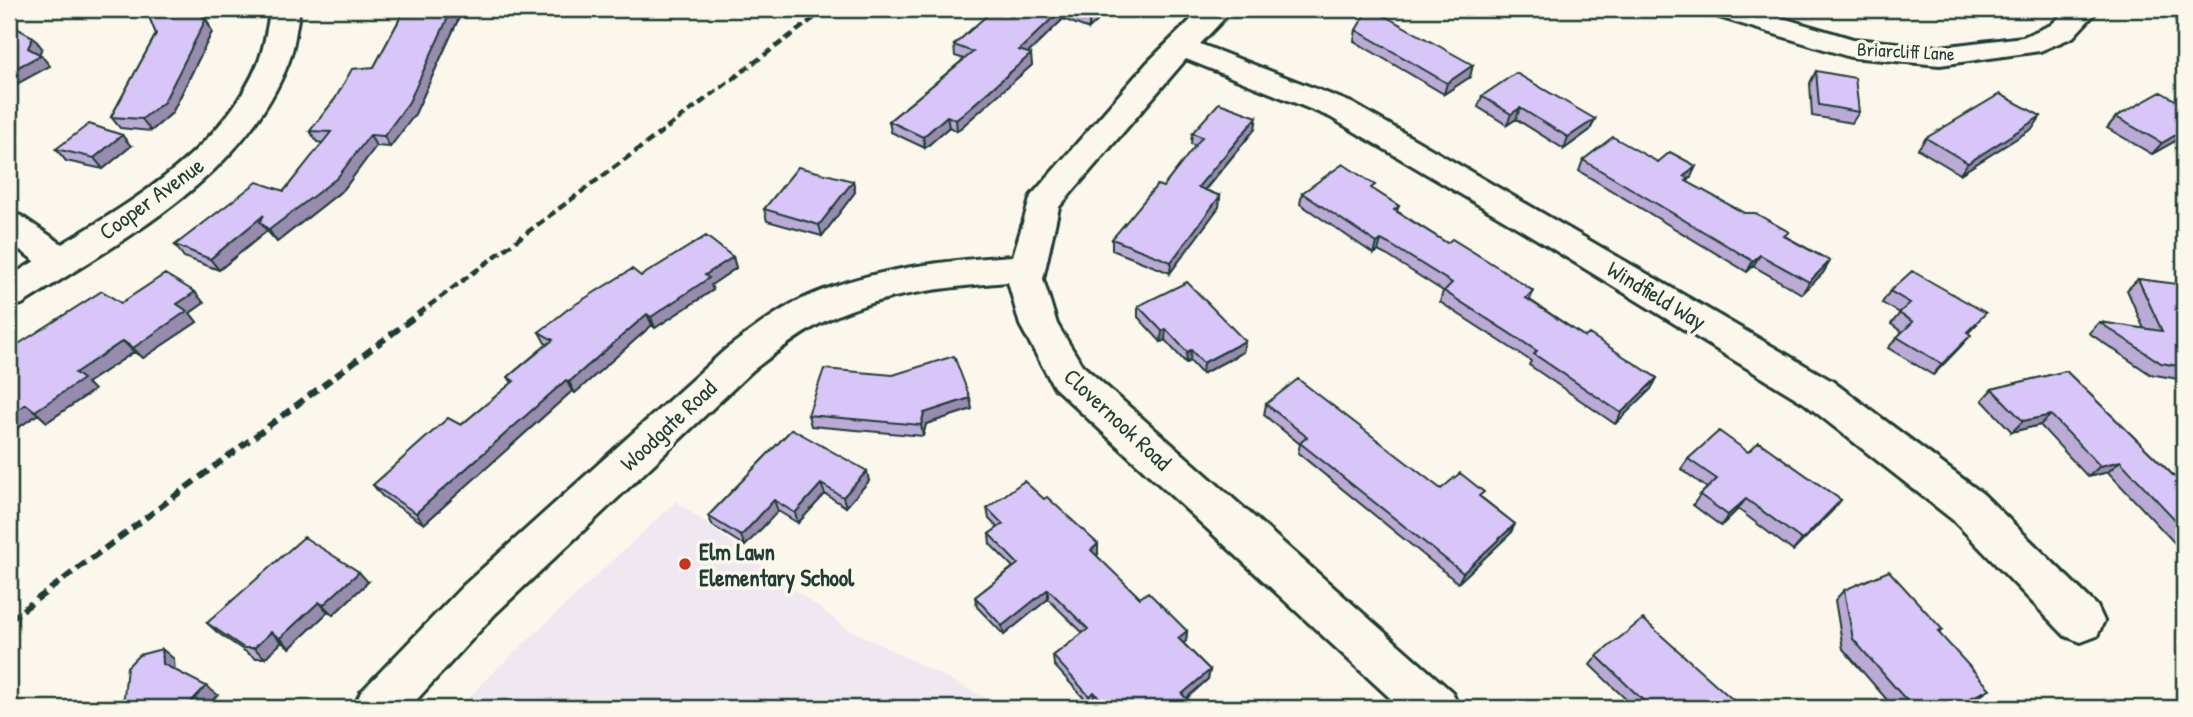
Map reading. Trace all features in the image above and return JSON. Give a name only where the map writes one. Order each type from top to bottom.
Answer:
[{"type":"street","name":"Clovernook Road","points":[[1218,9],[1181,47],[1043,204],[1025,279],[1039,326],[1068,376],[1435,708]]},
{"type":"street","name":"Briarcliff Lane","points":[[1722,9],[1850,48],[1940,56],[2029,45],[2062,31],[2084,9]]},
{"type":"street","name":"Cooper Avenue","points":[[9,294],[127,220],[174,186],[214,151],[260,92],[284,24]]},
{"type":"street","name":"Windfield Way","points":[[1181,47],[1341,110],[1554,233],[1818,392],[1968,507],[2081,621]]},
{"type":"street","points":[[9,225],[60,261]]},
{"type":"street","name":"Woodgate Road","points":[[378,708],[480,600],[740,359],[768,338],[814,310],[850,297],[964,272],[1028,268]]},
{"type":"shaded area","name":"Elm Lawn Elementary School","points":[[676,501],[845,627],[1006,708],[460,708],[482,683]]},
{"type":"building","points":[[146,9],[200,9],[205,21],[164,102],[142,119],[111,117],[156,34]]},
{"type":"building","points":[[405,9],[452,9],[409,102],[384,136],[370,135],[337,178],[269,230],[260,222],[264,215],[210,259],[175,245],[257,182],[284,191],[331,132],[310,131],[335,99],[352,69],[374,67]]},
{"type":"building","points":[[994,9],[1012,16],[1021,9],[1062,9],[1019,50],[1031,54],[956,120],[947,116],[923,137],[889,121],[973,52],[954,45]]},
{"type":"building","points":[[1065,9],[1098,9],[1089,17]]},
{"type":"building","points":[[1368,9],[1473,65],[1447,83],[1356,30]]},
{"type":"building","points":[[9,24],[33,37],[28,48],[41,55],[9,72]]},
{"type":"building","points":[[1816,71],[1855,78],[1859,112],[1819,105]]},
{"type":"building","points":[[1516,73],[1595,119],[1568,137],[1520,108],[1511,114],[1482,96]]},
{"type":"building","points":[[2161,92],[2184,105],[2184,130],[2162,143],[2116,117]]},
{"type":"building","points":[[2000,94],[2041,116],[1968,163],[1926,138]]},
{"type":"building","points":[[1219,103],[1257,117],[1198,187],[1220,196],[1171,262],[1112,239],[1157,185],[1163,187],[1202,137],[1192,133]]},
{"type":"building","points":[[89,124],[122,135],[94,158],[56,149]]},
{"type":"building","points":[[1613,137],[1658,162],[1670,152],[1696,166],[1684,176],[1689,179],[1686,181],[1744,213],[1755,213],[1789,232],[1784,236],[1830,261],[1809,282],[1760,255],[1753,261],[1583,160]]},
{"type":"building","points":[[1343,164],[1375,185],[1371,188],[1399,206],[1394,210],[1447,243],[1452,239],[1504,271],[1533,291],[1526,298],[1585,337],[1589,334],[1657,378],[1621,413],[1534,354],[1537,351],[1444,291],[1452,283],[1391,245],[1381,240],[1377,243],[1302,193]]},
{"type":"building","points":[[798,167],[853,181],[819,225],[764,209]]},
{"type":"building","points":[[706,236],[733,257],[705,275],[709,278],[651,317],[647,314],[569,382],[566,380],[416,513],[373,485],[448,418],[461,425],[514,381],[508,377],[553,340],[539,332],[568,309],[632,269],[641,276]]},
{"type":"building","points":[[1912,271],[1986,313],[1967,332],[1971,335],[1942,364],[1897,337],[1913,322],[1899,313],[1910,303],[1890,291]]},
{"type":"building","points":[[165,274],[195,292],[177,304],[187,311],[133,348],[123,341],[75,373],[83,379],[35,411],[26,404],[9,415],[9,350],[102,291],[121,303]]},
{"type":"building","points":[[2138,279],[2184,285],[2184,367],[2161,363],[2099,322],[2162,331]]},
{"type":"building","points":[[1187,282],[1245,341],[1203,363],[1191,350],[1187,352],[1166,329],[1162,331],[1138,306]]},
{"type":"building","points":[[954,356],[970,398],[924,413],[921,425],[808,415],[824,369],[893,375]]},
{"type":"building","points":[[2066,371],[2184,486],[2184,529],[2120,461],[2100,466],[2051,415],[2023,421],[1992,389]]},
{"type":"building","points":[[1298,379],[1441,489],[1460,473],[1484,492],[1479,496],[1515,524],[1463,573],[1300,443],[1307,437],[1266,404]]},
{"type":"building","points":[[792,429],[867,471],[843,497],[821,484],[795,513],[774,500],[741,536],[708,516]]},
{"type":"building","points":[[1719,431],[1748,452],[1759,442],[1841,500],[1802,540],[1746,499],[1728,515],[1700,495],[1717,479],[1688,459]]},
{"type":"building","points":[[1024,481],[1044,499],[1047,497],[1098,544],[1091,550],[1140,598],[1148,592],[1187,631],[1178,638],[1210,670],[1182,694],[1192,704],[1187,708],[1109,708],[1094,692],[1089,696],[1053,656],[1088,629],[1048,589],[1002,626],[975,597],[1018,564],[989,534],[1003,524],[987,508]]},
{"type":"building","points":[[304,537],[359,572],[323,605],[319,602],[280,638],[271,632],[254,648],[244,648],[207,623]]},
{"type":"building","points":[[1889,571],[1943,630],[1938,632],[1990,689],[1970,698],[1979,708],[1913,708],[1853,639],[1844,590]]},
{"type":"building","points":[[1643,619],[1742,708],[1651,708],[1597,656]]},
{"type":"building","points":[[162,649],[163,664],[206,686],[185,708],[112,708],[124,697],[127,667],[139,655]]},
{"type":"railway","points":[[418,314],[826,9]]},
{"type":"railway","points":[[9,620],[421,312]]},
{"type":"place","name":"Elm Lawn Elementary School","points":[[685,564]]}]
